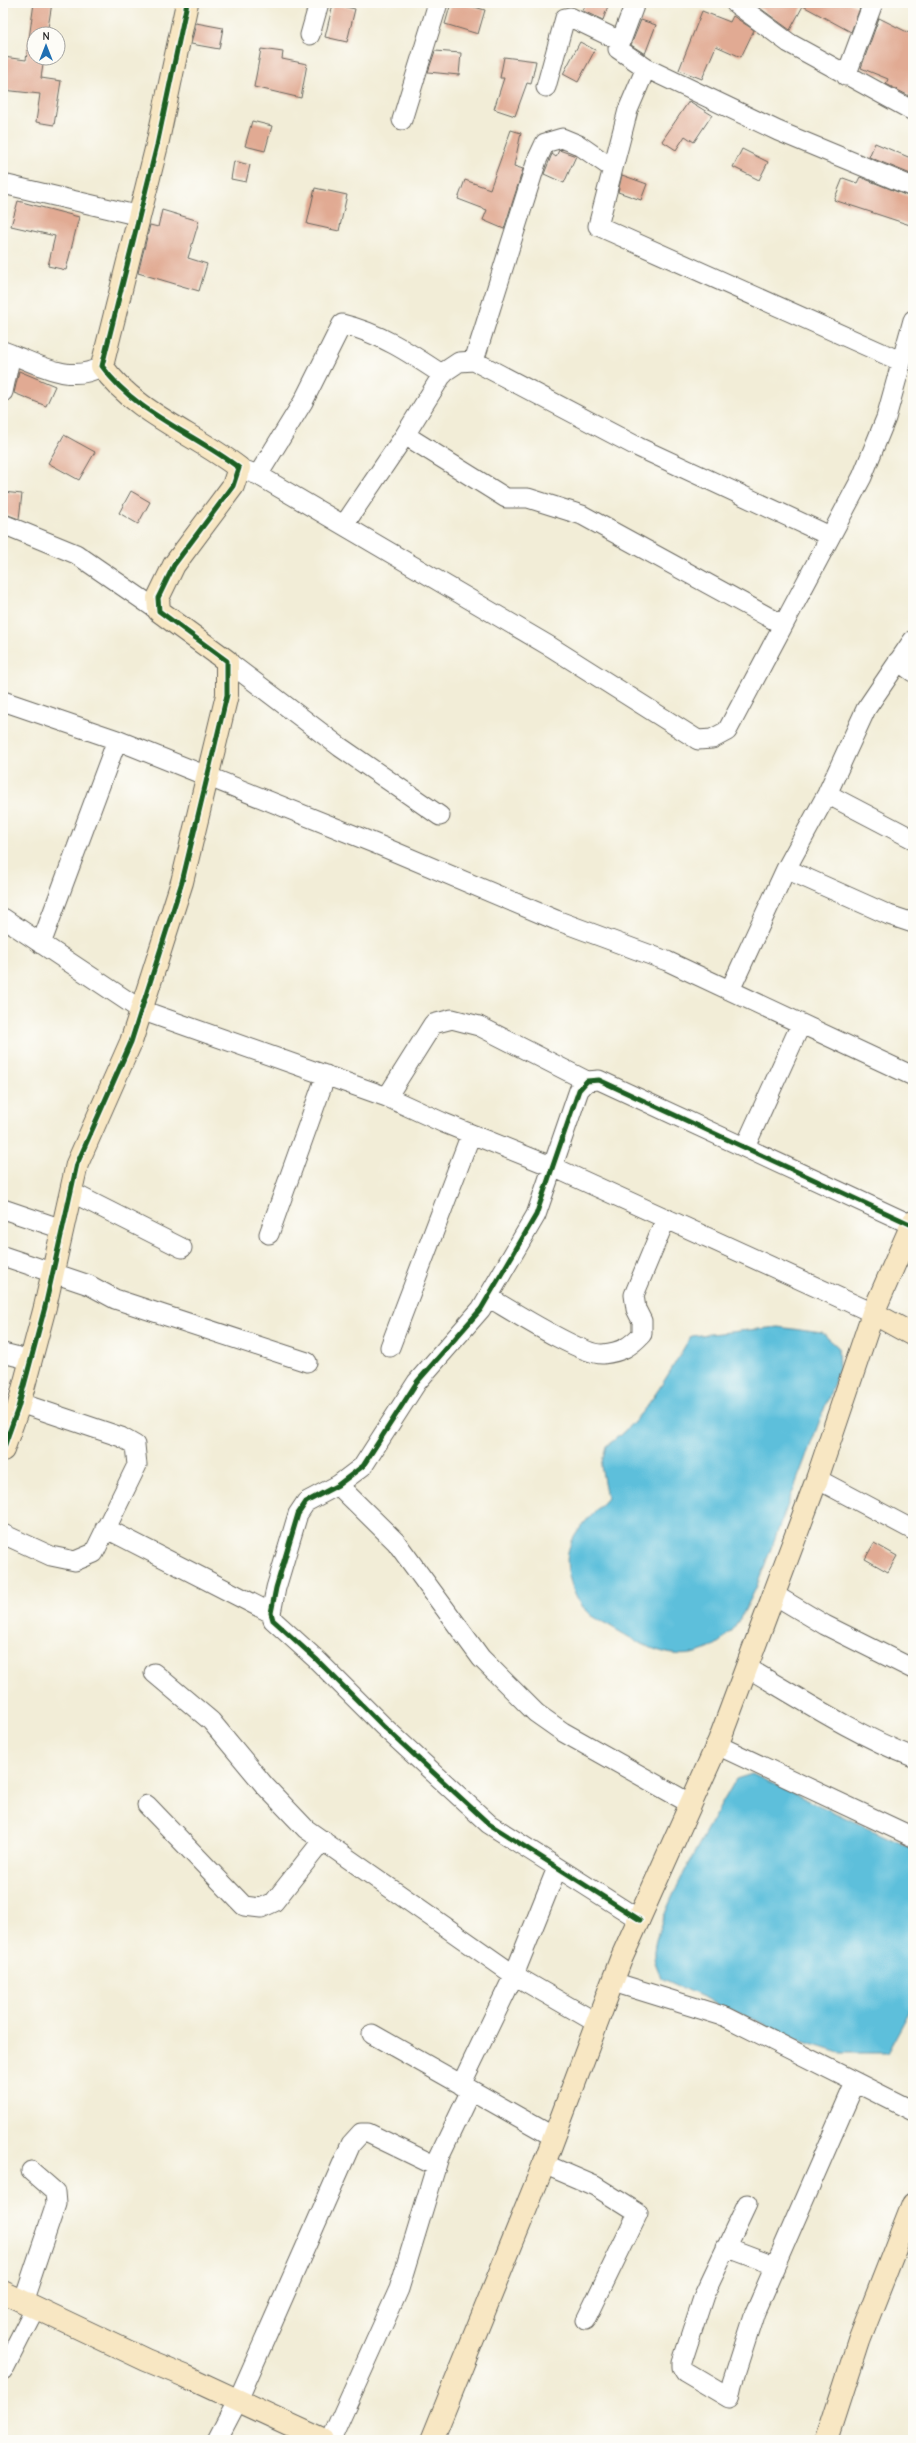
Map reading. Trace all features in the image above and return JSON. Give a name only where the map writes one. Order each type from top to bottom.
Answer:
[{"type":"street","points":[[3,392],[7,353],[61,373],[90,373],[102,366],[157,145],[187,3]]},
{"type":"street","points":[[310,35],[319,3]]},
{"type":"street","points":[[402,120],[438,3]]},
{"type":"street","points":[[635,3],[618,49],[646,68],[778,131],[913,187]]},
{"type":"street","points":[[735,3],[789,43],[846,76],[913,111]]},
{"type":"street","points":[[846,76],[873,3]]},
{"type":"street","points":[[546,88],[565,18],[570,18],[620,41]]},
{"type":"street","points":[[646,68],[628,110],[598,226],[900,361]]},
{"type":"street","points":[[474,361],[537,160],[545,143],[562,138],[579,145],[612,168]]},
{"type":"street","points":[[3,184],[140,216]]},
{"type":"street","points":[[102,366],[114,383],[144,407],[249,472],[344,525],[551,647],[698,740],[712,739],[727,732],[865,469],[886,418],[900,361],[913,320]]},
{"type":"street","points":[[159,611],[158,598],[174,565],[233,486],[249,472],[304,402],[342,324],[363,329],[400,346],[443,375]]},
{"type":"street","points":[[344,525],[405,435],[443,375],[458,362],[474,361],[638,448],[830,536]]},
{"type":"street","points":[[405,435],[506,498],[528,498],[582,514],[783,625]]},
{"type":"street","points":[[3,524],[76,554],[159,611],[340,747],[440,816]]},
{"type":"street","points":[[730,990],[786,869],[828,794],[866,709],[906,666],[913,640]]},
{"type":"street","points":[[3,1450],[20,1403],[77,1164],[131,1042],[182,882],[227,695],[227,662]]},
{"type":"street","points":[[3,701],[117,740],[381,846],[556,920],[667,961],[913,1076]]},
{"type":"street","points":[[41,944],[117,740]]},
{"type":"street","points":[[828,794],[913,839]]},
{"type":"street","points":[[786,869],[889,915],[913,923]]},
{"type":"street","points":[[3,918],[141,1010],[386,1097],[471,1134],[551,1166],[873,1313],[913,1335]]},
{"type":"street","points":[[386,1097],[433,1024],[452,1020],[479,1026],[587,1081],[599,1080],[912,1224],[873,1313],[817,1479],[717,1745],[613,1982],[544,2164],[432,2440]]},
{"type":"street","points":[[745,1147],[801,1024]]},
{"type":"street","points":[[269,1234],[326,1075]]},
{"type":"street","points":[[587,1081],[579,1090],[551,1166],[536,1215],[481,1309],[417,1382],[363,1466],[338,1485],[306,1502],[298,1514],[276,1588],[271,1613],[273,1620],[280,1628],[316,1658],[383,1726],[489,1824],[640,1920]]},
{"type":"street","points":[[390,1347],[471,1134]]},
{"type":"street","points":[[71,1192],[182,1248]]},
{"type":"street","points":[[3,1209],[62,1228]]},
{"type":"street","points":[[488,1297],[583,1350],[601,1354],[629,1347],[642,1334],[642,1321],[636,1309],[634,1295],[666,1218]]},
{"type":"street","points":[[3,1256],[52,1271],[89,1285],[115,1298],[306,1362]]},
{"type":"street","points":[[3,1353],[31,1360]]},
{"type":"street","points":[[3,1534],[51,1556],[75,1561],[94,1552],[137,1465],[135,1445],[121,1437],[20,1403]]},
{"type":"street","points":[[817,1479],[913,1530]]},
{"type":"street","points":[[338,1485],[396,1542],[481,1658],[536,1713],[563,1732],[691,1804]]},
{"type":"street","points":[[105,1528],[271,1613]]},
{"type":"street","points":[[773,1594],[825,1625],[913,1669]]},
{"type":"street","points":[[746,1667],[845,1726],[881,1745],[913,1757]]},
{"type":"street","points":[[154,1673],[211,1721],[265,1786],[306,1829],[514,1975],[597,2023]]},
{"type":"street","points":[[717,1745],[913,1837]]},
{"type":"street","points":[[148,1806],[244,1906],[261,1908],[274,1902],[323,1840]]},
{"type":"street","points":[[331,2440],[399,2289],[436,2166],[466,2087],[514,1975],[557,1868]]},
{"type":"street","points":[[613,1982],[726,2017],[913,2111]]},
{"type":"street","points":[[372,2034],[554,2137]]},
{"type":"street","points":[[747,2204],[704,2295],[684,2351],[682,2367],[685,2372],[729,2398],[755,2312],[774,2265],[855,2083]]},
{"type":"street","points":[[217,2440],[238,2400],[351,2144],[361,2133],[368,2133],[436,2166]]},
{"type":"street","points":[[544,2164],[595,2186],[638,2213],[586,2320]]},
{"type":"street","points":[[3,2371],[29,2305],[56,2204],[55,2192],[31,2171]]},
{"type":"street","points":[[827,2440],[859,2341],[913,2203]]},
{"type":"street","points":[[726,2247],[774,2265]]},
{"type":"street","points":[[3,2292],[146,2360],[238,2400],[323,2440]]},
{"type":"water","points":[[778,1327],[822,1333],[838,1347],[839,1370],[756,1588],[735,1626],[720,1642],[711,1648],[688,1654],[676,1654],[653,1649],[589,1614],[579,1602],[569,1577],[567,1560],[568,1552],[574,1537],[584,1523],[607,1498],[601,1466],[606,1446],[620,1435],[644,1410],[664,1381],[691,1336]]},
{"type":"water","points":[[752,1774],[913,1849],[913,2005],[887,2053],[839,2053],[801,2041],[661,1978],[654,1958],[656,1942],[662,1920],[673,1895],[686,1868],[736,1779]]},
{"type":"building","points":[[34,3],[52,3],[48,26],[31,26]]},
{"type":"building","points":[[451,3],[460,3],[485,10],[478,34],[445,24]]},
{"type":"building","points":[[586,3],[609,3],[603,20],[583,11]]},
{"type":"building","points":[[753,3],[850,3],[860,8],[851,32],[803,6],[790,30]]},
{"type":"building","points":[[333,4],[355,9],[347,42],[325,37]]},
{"type":"building","points":[[702,11],[730,22],[733,16],[754,30],[741,57],[716,46],[702,79],[679,70]]},
{"type":"building","points":[[879,18],[913,35],[913,98],[886,84],[888,79],[861,68]]},
{"type":"building","points":[[641,20],[656,25],[645,54],[631,45]]},
{"type":"building","points":[[196,23],[223,28],[219,49],[191,44]]},
{"type":"building","points":[[580,42],[595,50],[578,82],[563,74]]},
{"type":"building","points":[[261,49],[283,52],[282,59],[307,64],[301,98],[254,87]]},
{"type":"building","points":[[435,51],[461,53],[459,75],[428,72]]},
{"type":"building","points":[[3,57],[26,60],[26,66],[43,66],[41,78],[61,81],[54,125],[36,122],[40,94],[3,90]]},
{"type":"building","points":[[504,57],[536,61],[531,84],[527,83],[515,116],[494,109],[504,78],[500,78]]},
{"type":"building","points":[[689,101],[712,115],[694,142],[685,136],[676,150],[662,141]]},
{"type":"building","points":[[252,121],[272,126],[265,151],[245,146]]},
{"type":"building","points":[[511,130],[521,133],[514,166],[523,169],[504,229],[483,220],[487,210],[458,199],[465,180],[490,189]]},
{"type":"building","points":[[875,143],[913,159],[913,175],[869,157]]},
{"type":"building","points":[[742,149],[768,162],[759,180],[733,167]]},
{"type":"building","points":[[559,150],[576,156],[564,183],[544,174],[552,154],[556,157]]},
{"type":"building","points":[[234,161],[250,165],[246,182],[231,179]]},
{"type":"building","points":[[622,175],[647,184],[641,200],[618,192]]},
{"type":"building","points":[[860,177],[913,198],[913,226],[834,200],[843,178],[857,183]]},
{"type":"building","points":[[315,188],[347,195],[339,231],[307,224]]},
{"type":"building","points":[[18,201],[79,217],[66,270],[48,266],[55,236],[11,226]]},
{"type":"building","points":[[162,210],[199,221],[188,258],[207,264],[199,291],[138,273],[150,225],[158,227]]},
{"type":"building","points":[[19,371],[55,386],[46,406],[14,393]]},
{"type":"building","points":[[64,435],[95,452],[79,480],[48,463]]},
{"type":"building","points":[[131,491],[150,502],[138,524],[119,513]]},
{"type":"building","points":[[3,492],[22,494],[19,519],[3,513]]},
{"type":"building","points":[[874,1543],[897,1556],[888,1572],[865,1559]]},
{"type":"cycle path","points":[[3,1450],[18,1408],[45,1307],[77,1164],[131,1042],[182,882],[227,695],[227,661],[159,611],[158,598],[174,565],[233,486],[239,468],[148,410],[131,397],[102,366],[157,145],[187,3]]},
{"type":"cycle path","points":[[640,1920],[489,1824],[383,1726],[316,1659],[273,1620],[271,1613],[276,1588],[298,1514],[306,1502],[338,1485],[363,1466],[417,1382],[481,1309],[536,1215],[579,1090],[587,1081],[599,1080],[912,1225]]}]
